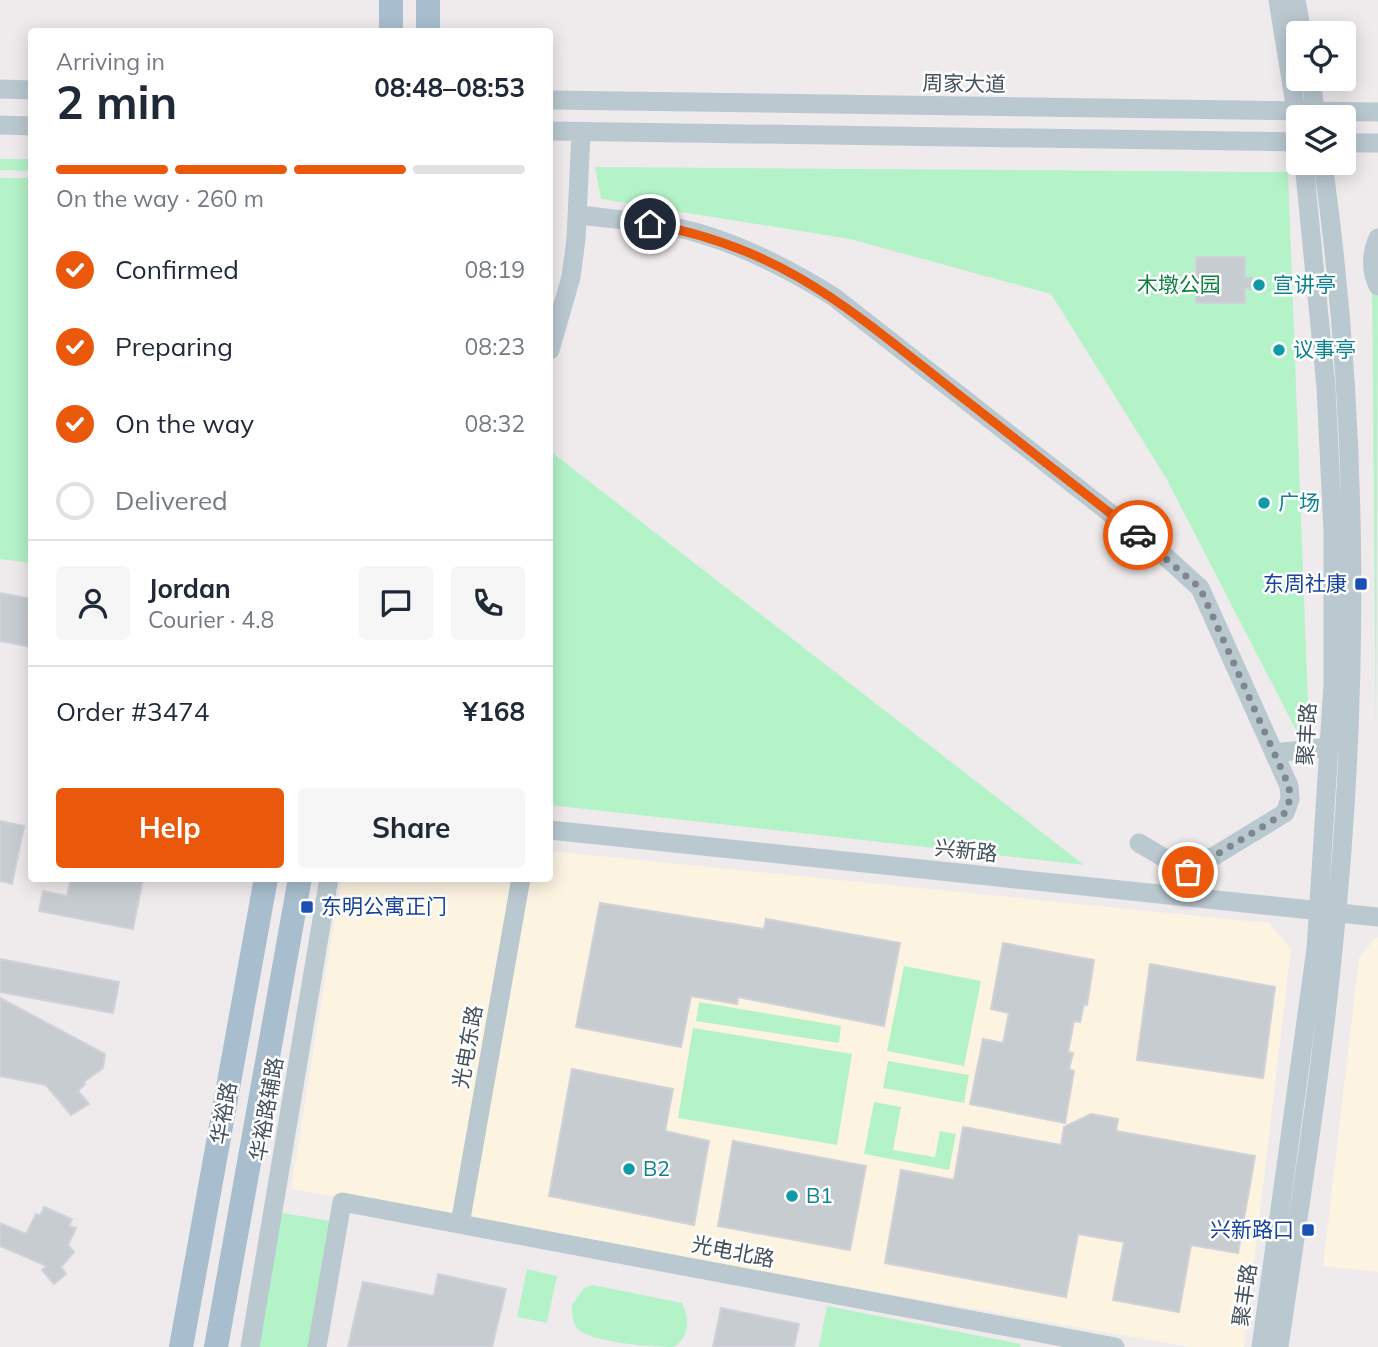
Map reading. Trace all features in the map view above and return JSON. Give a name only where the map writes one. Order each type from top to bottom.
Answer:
[{"type":"main road","points":[[391,0],[391,28]]},
{"type":"main road","points":[[428,0],[428,28]]},
{"type":"main road","name":"华裕路","points":[[181,1347],[265,882]]},
{"type":"main road","name":"华裕路","points":[[216,1347],[299,882]]},
{"type":"street","points":[[1278,0],[1304,105]]},
{"type":"street","points":[[1296,0],[1300,21]]},
{"type":"street","points":[[0,89],[28,90]]},
{"type":"street","name":"周家大道","points":[[553,100],[1286,116]]},
{"type":"street","name":"周家大道","points":[[1356,114],[1378,113]]},
{"type":"street","points":[[0,125],[28,126]]},
{"type":"street","points":[[553,131],[1286,142]]},
{"type":"street","points":[[553,340],[571,277],[580,215],[582,132]]},
{"type":"street","points":[[1356,143],[1378,143]]},
{"type":"street","name":"聚丰路","points":[[1279,1347],[1328,911],[1332,519],[1326,387],[1305,175]]},
{"type":"street","name":"聚丰路","points":[[1261,1347],[1347,774],[1350,532],[1344,386],[1324,175]]},
{"type":"street","points":[[580,215],[696,232],[762,257],[834,297],[1166,557],[1200,588],[1289,786],[1290,799],[1285,813],[1188,872],[1139,843]]},
{"type":"street","points":[[1378,238],[1372,253],[1372,274],[1378,286]]},
{"type":"street","points":[[1274,753],[1330,747]]},
{"type":"street","name":"兴新路","points":[[553,830],[1378,917]]},
{"type":"street","name":"华裕路辅路","points":[[250,1347],[328,882]]},
{"type":"street","name":"光电东路","points":[[460,1224],[521,882]]},
{"type":"street","name":"光电北路","points":[[317,1347],[342,1202],[1028,1339],[1115,1347]]},
{"type":"shaded area","points":[[553,851],[1269,923],[1291,949],[1244,1347],[1190,1347],[291,1189],[341,882],[553,882]]},
{"type":"shaded area","points":[[1375,938],[1378,938],[1378,1272],[1323,1266],[1359,958]]},
{"type":"green space","points":[[0,159],[28,159],[28,171],[0,170]]},
{"type":"green space","name":"木墩公园","points":[[595,167],[1286,172],[1310,757],[1166,478],[1051,294],[850,239],[601,199]]},
{"type":"green space","points":[[0,178],[28,178],[28,563],[0,559]]},
{"type":"green space","points":[[1372,288],[1378,296],[1376,738]]},
{"type":"green space","points":[[553,453],[1084,865],[553,805]]},
{"type":"green space","points":[[904,966],[981,981],[964,1066],[887,1051]]},
{"type":"green space","points":[[699,1002],[841,1026],[839,1043],[696,1021]]},
{"type":"green space","points":[[693,1028],[852,1054],[837,1145],[678,1118]]},
{"type":"green space","points":[[888,1061],[969,1075],[964,1103],[883,1088]]},
{"type":"green space","points":[[874,1102],[901,1107],[893,1150],[935,1157],[940,1131],[956,1134],[949,1170],[864,1154]]},
{"type":"green space","points":[[282,1213],[331,1221],[313,1347],[256,1347]]},
{"type":"green space","points":[[527,1269],[557,1276],[547,1323],[517,1317]]},
{"type":"green space","points":[[593,1285],[682,1303],[687,1321],[686,1333],[674,1347],[622,1343],[583,1332],[576,1327],[572,1305],[584,1288]]},
{"type":"green space","points":[[827,1306],[1021,1344],[1020,1347],[819,1347]]},
{"type":"building","points":[[1196,257],[1245,257],[1245,277],[1265,280],[1263,291],[1245,288],[1245,303],[1196,303]]},
{"type":"building","points":[[0,593],[28,598],[28,646],[0,641]]},
{"type":"building","points":[[0,821],[24,826],[12,884],[0,881]]},
{"type":"building","points":[[70,882],[142,882],[133,929],[39,911],[43,891],[67,896]]},
{"type":"building","points":[[600,903],[764,929],[766,919],[900,943],[884,1026],[738,997],[737,1004],[691,996],[681,1047],[576,1027]]},
{"type":"building","points":[[1003,943],[1094,960],[1087,1005],[1084,1004],[1080,1022],[1074,1021],[1068,1052],[1073,1053],[1069,1069],[1074,1071],[1065,1123],[970,1104],[983,1039],[1003,1043],[1009,1013],[991,1009]]},
{"type":"building","points":[[0,959],[119,982],[113,1013],[0,992]]},
{"type":"building","points":[[1150,964],[1275,987],[1263,1078],[1137,1060]]},
{"type":"building","points":[[0,998],[105,1054],[103,1068],[84,1082],[78,1091],[89,1104],[71,1115],[46,1085],[0,1076]]},
{"type":"building","name":"B2","points":[[572,1069],[673,1089],[665,1131],[709,1141],[694,1225],[549,1196]]},
{"type":"building","points":[[1091,1114],[1118,1119],[1116,1131],[1255,1156],[1238,1253],[1191,1245],[1179,1312],[1113,1300],[1124,1242],[1078,1234],[1066,1297],[885,1263],[901,1170],[954,1180],[963,1127],[1061,1145],[1064,1127]]},
{"type":"building","name":"B1","points":[[733,1141],[866,1166],[850,1250],[718,1226]]},
{"type":"building","points":[[44,1207],[72,1219],[69,1226],[76,1228],[68,1245],[74,1252],[61,1267],[66,1274],[54,1284],[42,1270],[47,1266],[0,1246],[0,1223],[26,1234],[36,1214],[40,1216]]},
{"type":"building","points":[[438,1274],[506,1289],[492,1347],[348,1347],[363,1282],[434,1296]]},
{"type":"building","points":[[721,1308],[799,1324],[794,1347],[713,1347]]},
{"type":"way so far","points":[[1138,535],[1200,588],[1289,786],[1290,799],[1285,813],[1188,872]]},
{"type":"place","name":"宣讲亭","points":[[1259,285]]},
{"type":"place","name":"议事亭","points":[[1279,350]]},
{"type":"place","name":"广场","points":[[1264,503]]},
{"type":"place","name":"东周社康","points":[[1361,584]]},
{"type":"place","name":"东明公寓正门","points":[[307,907]]},
{"type":"place","name":"B2","points":[[629,1169]]},
{"type":"place","name":"B1","points":[[792,1196]]},
{"type":"place","name":"兴新路口","points":[[1308,1230]]},
{"type":"route","points":[[650,224],[696,232],[762,257],[801,276],[834,297],[1138,535]]}]
